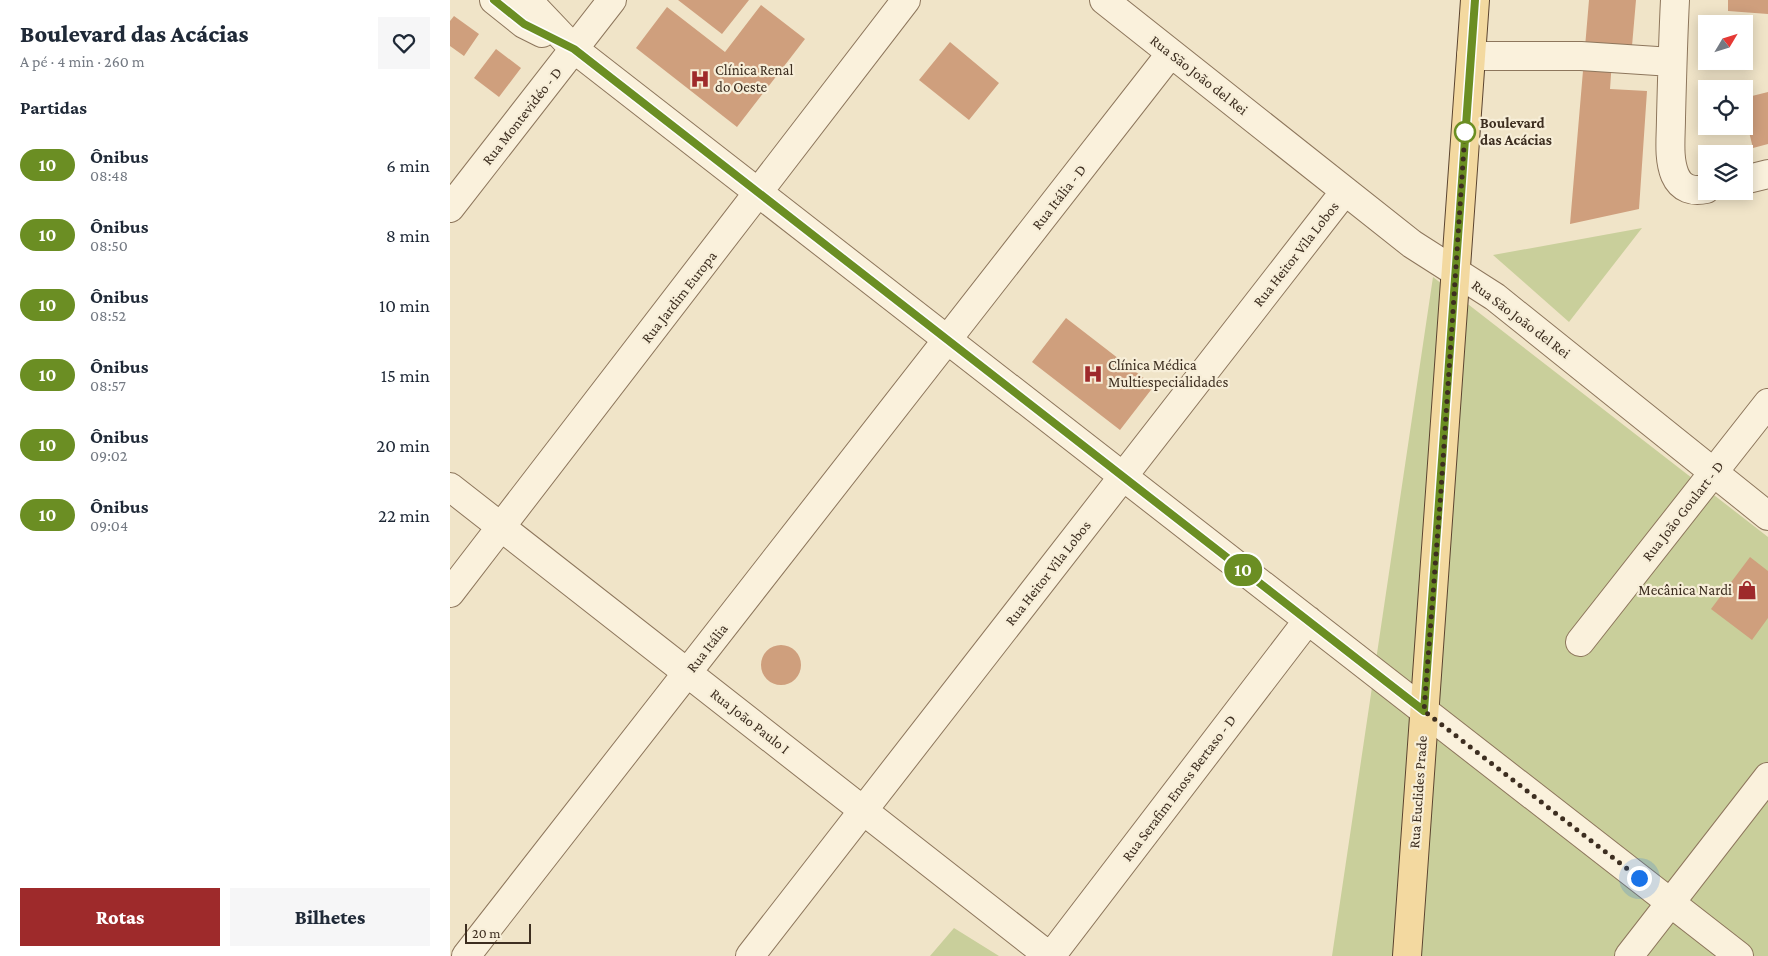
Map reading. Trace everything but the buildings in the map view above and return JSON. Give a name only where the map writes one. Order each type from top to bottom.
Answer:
[{"type":"main road","name":"Rua Euclides Prade","points":[[1407,956],[1475,0]]},
{"type":"street","points":[[494,0],[524,24],[574,49]]},
{"type":"street","points":[[524,0],[536,9],[574,49],[1739,956]]},
{"type":"street","name":"Rua Montevidéo - D","points":[[450,208],[612,0]]},
{"type":"street","name":"Rua Jardim Europa","points":[[450,593],[906,0]]},
{"type":"street","name":"Rua São João del Rei","points":[[1104,0],[1412,244],[1496,296],[1768,516]]},
{"type":"street","points":[[1675,0],[1671,155],[1676,176],[1683,186],[1694,192],[1698,191]]},
{"type":"street","name":"Rua Itália - D","points":[[947,340],[1172,53]]},
{"type":"street","points":[[1471,56],[1582,56],[1672,62]]},
{"type":"street","points":[[1753,178],[1768,174]]},
{"type":"street","name":"Rua Heitor Vila Lobos","points":[[750,956],[1345,191]]},
{"type":"street","name":"Rua Itália","points":[[466,956],[947,340]]},
{"type":"street","name":"Rua João Goulart - D","points":[[1580,642],[1768,403]]},
{"type":"street","name":"Rua João Paulo I","points":[[450,487],[1050,956]]},
{"type":"street","name":"Rua Serafim Enoss Bertaso - D","points":[[1050,956],[1308,620]]},
{"type":"street","points":[[1629,956],[1768,777]]},
{"type":"green space","points":[[1642,228],[1569,322],[1493,255]]},
{"type":"green space","points":[[1433,277],[1768,537],[1768,956],[1332,956]]},
{"type":"green space","points":[[954,928],[999,956],[930,956]]},
{"type":"bus line","name":"10","points":[[494,0],[524,24],[574,49],[1424,711],[1475,0]]},
{"type":"place","name":"Clínica Renal do Oeste","points":[[700,79]]},
{"type":"place","name":"Boulevard das Acácias","points":[[1465,132]]},
{"type":"place","name":"Clínica Médica Multiespecialidades","points":[[1093,374]]},
{"type":"place","name":"Mecânica Nardi","points":[[1747,590]]},
{"type":"route","points":[[1465,132],[1424,711],[1639,878]]}]
